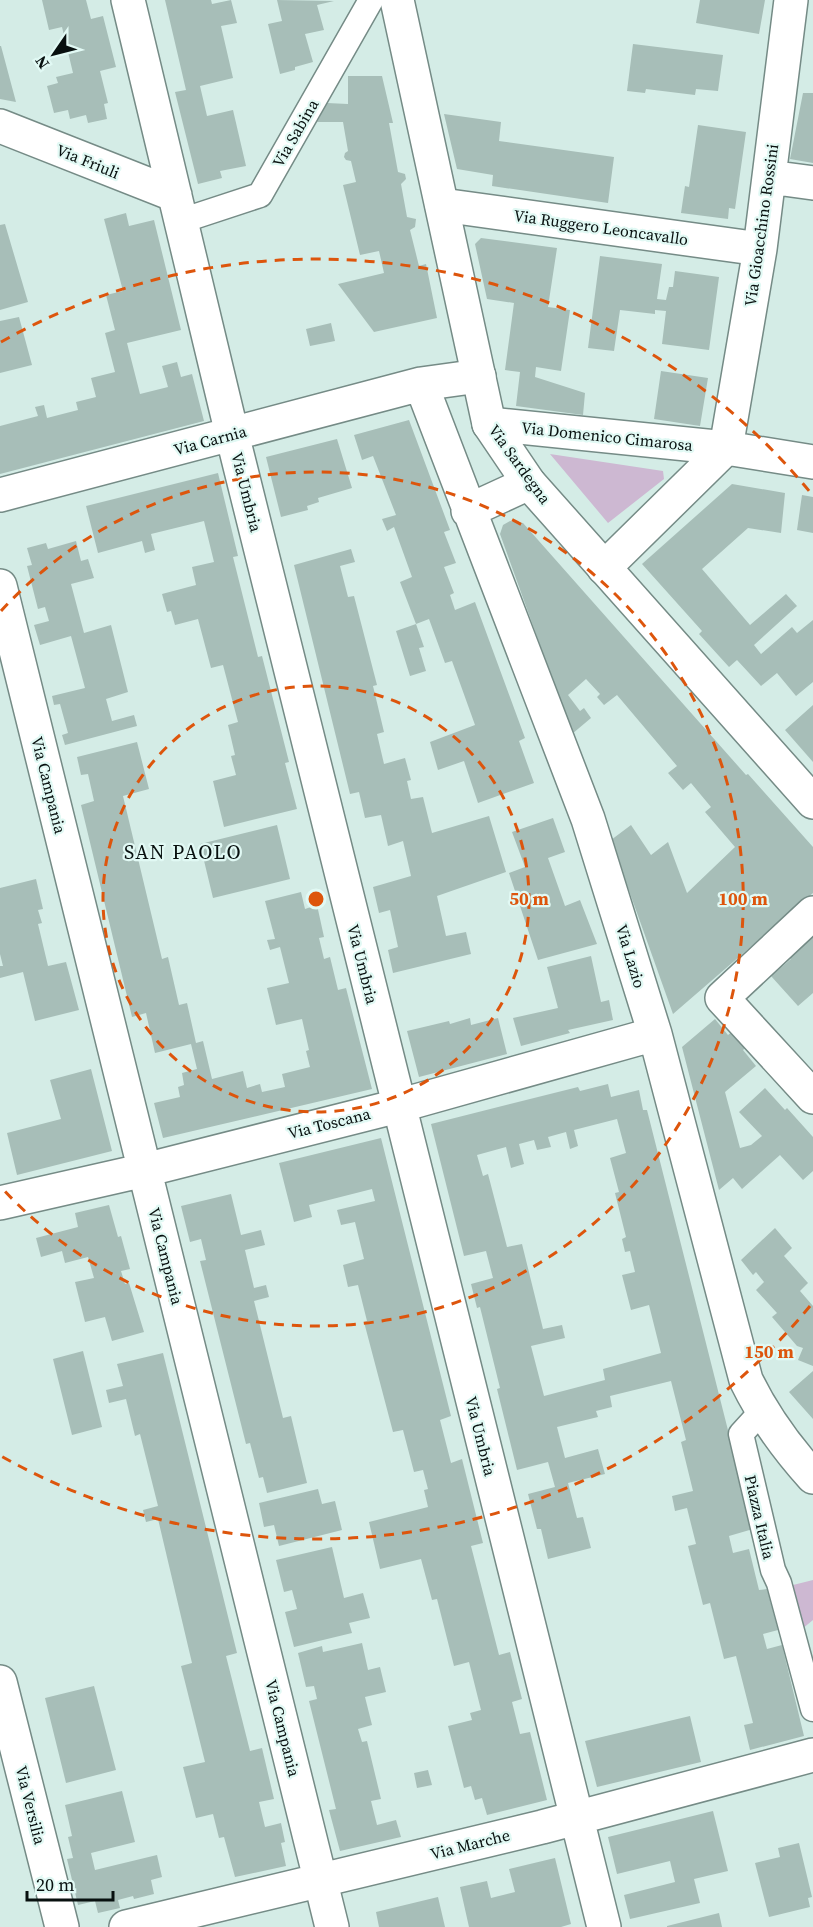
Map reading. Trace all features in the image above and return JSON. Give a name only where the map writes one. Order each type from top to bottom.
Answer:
[{"type":"street","name":"Via Umbria","points":[[128,0],[232,434],[604,1927]]},
{"type":"street","name":"Via Sabina","points":[[178,208],[260,195],[371,0]]},
{"type":"street","name":"Via Sardegna","points":[[397,0],[489,424],[529,483],[813,802]]},
{"type":"street","name":"Via Gioacchino Rossini","points":[[726,448],[760,249],[791,0]]},
{"type":"street","name":"Via Friuli","points":[[0,126],[178,208]]},
{"type":"street","points":[[769,177],[813,183]]},
{"type":"street","name":"Via Ruggero Leoncavallo","points":[[442,205],[760,249]]},
{"type":"street","name":"Via Carnia","points":[[0,495],[421,384],[479,376]]},
{"type":"street","name":"Via Lazio","points":[[421,384],[468,512],[588,819],[655,1034],[746,1380],[762,1411]]},
{"type":"street","name":"Via Domenico Cimarosa","points":[[489,424],[726,448],[813,462]]},
{"type":"street","name":"Via Domenico Cimarosa","points":[[604,568],[726,448]]},
{"type":"street","points":[[468,512],[529,483]]},
{"type":"street","name":"Via Campania","points":[[0,586],[332,1927]]},
{"type":"street","points":[[813,913],[722,998],[813,1097]]},
{"type":"street","name":"Via Toscana","points":[[0,1203],[145,1170],[398,1106],[655,1034]]},
{"type":"street","points":[[762,1411],[787,1448],[813,1477]]},
{"type":"street","name":"Piazza Italia","points":[[762,1411],[741,1434],[773,1570],[779,1583],[813,1709]]},
{"type":"street","name":"Via Versilia","points":[[0,1682],[62,1927]]},
{"type":"street","name":"Via Marche","points":[[126,1927],[578,1817],[813,1755]]},
{"type":"shaded area","points":[[550,454],[663,471],[664,479],[608,523]]},
{"type":"shaded area","points":[[813,1580],[813,1620],[802,1629],[793,1585]]},
{"type":"building","points":[[42,0],[86,0],[91,19],[103,16],[116,67],[100,71],[108,103],[104,104],[107,119],[88,123],[86,115],[70,119],[68,110],[54,113],[47,86],[58,83],[56,77],[73,73],[62,27],[49,30]]},
{"type":"building","points":[[165,0],[211,0],[212,4],[231,0],[237,23],[221,26],[233,78],[200,86],[207,116],[233,110],[246,166],[220,171],[222,178],[198,184],[175,92],[186,90]]},
{"type":"building","points":[[277,0],[334,1],[317,5],[324,30],[305,34],[313,62],[280,74],[268,24],[282,21]]},
{"type":"building","points":[[700,0],[765,0],[759,34],[696,23]]},
{"type":"building","points":[[633,44],[723,55],[718,91],[696,89],[695,95],[646,89],[645,93],[627,91]]},
{"type":"building","points":[[1,46],[16,102],[0,99]]},
{"type":"building","points":[[348,76],[382,76],[393,123],[389,123],[398,172],[405,174],[406,179],[401,184],[407,217],[416,219],[415,227],[410,230],[419,266],[426,264],[437,318],[374,332],[338,284],[384,273],[379,251],[360,255],[343,185],[356,182],[351,161],[344,157],[348,151],[343,122],[317,122],[327,103],[348,104]]},
{"type":"building","points":[[803,93],[813,93],[813,163],[790,159]]},
{"type":"building","points":[[444,114],[501,122],[499,141],[614,157],[608,203],[492,186],[493,175],[457,169]]},
{"type":"building","points":[[698,125],[746,132],[735,209],[729,208],[728,219],[681,213],[685,186],[689,187]]},
{"type":"building","points":[[126,213],[129,226],[154,220],[181,330],[127,343],[140,394],[168,387],[162,366],[177,362],[181,377],[192,374],[204,421],[0,474],[0,426],[38,416],[35,407],[44,405],[47,418],[78,410],[76,402],[96,397],[91,378],[115,372],[105,333],[115,330],[106,295],[123,291],[104,219]]},
{"type":"building","points":[[5,224],[28,302],[0,310],[0,225]]},
{"type":"building","points":[[481,238],[557,248],[548,307],[570,310],[561,371],[536,367],[535,377],[585,393],[583,415],[516,406],[520,372],[505,370],[514,303],[487,299],[475,244]]},
{"type":"building","points":[[600,256],[662,264],[657,299],[666,300],[669,287],[673,287],[675,271],[719,277],[709,350],[662,344],[666,311],[655,310],[655,314],[620,310],[614,351],[588,348]]},
{"type":"building","points":[[19,317],[32,365],[0,373],[0,321]]},
{"type":"building","points":[[331,323],[335,341],[310,346],[306,329]]},
{"type":"building","points":[[661,371],[708,378],[700,426],[654,419]]},
{"type":"building","points":[[409,420],[450,530],[444,532],[456,563],[444,567],[454,593],[450,595],[455,610],[475,602],[525,738],[519,741],[534,783],[478,803],[464,761],[438,770],[430,742],[475,725],[452,661],[445,663],[429,619],[416,624],[400,582],[412,577],[394,527],[387,531],[382,519],[396,515],[373,456],[362,460],[354,435]]},
{"type":"building","points":[[337,439],[352,488],[318,498],[319,502],[307,506],[308,510],[281,517],[266,457]]},
{"type":"building","points":[[218,473],[238,556],[233,557],[258,657],[262,656],[289,762],[285,763],[297,809],[224,827],[213,781],[236,775],[231,756],[235,755],[228,725],[238,722],[223,665],[211,668],[198,619],[175,625],[171,611],[167,612],[162,594],[196,585],[192,567],[214,562],[204,521],[151,534],[155,550],[145,553],[142,541],[98,553],[86,506]]},
{"type":"building","points":[[732,484],[785,493],[781,533],[748,528],[702,569],[750,625],[786,594],[797,606],[754,645],[761,654],[792,627],[797,633],[813,620],[813,682],[796,696],[777,673],[761,686],[737,660],[729,667],[699,634],[702,631],[642,564]]},
{"type":"building","points":[[802,495],[813,497],[813,533],[797,530]]},
{"type":"building","points":[[510,521],[523,523],[746,775],[748,774],[813,847],[813,893],[673,1014],[611,840],[631,825],[651,855],[668,842],[687,893],[735,847],[705,812],[711,807],[691,783],[683,790],[668,773],[677,766],[617,695],[604,705],[597,697],[600,694],[586,679],[568,695],[580,711],[584,708],[591,718],[572,734],[500,534],[503,525]]},
{"type":"building","points":[[76,541],[81,561],[88,559],[94,578],[71,584],[84,633],[111,625],[128,692],[106,699],[112,721],[134,715],[137,726],[65,745],[62,735],[68,733],[60,704],[54,705],[52,696],[85,688],[71,636],[40,645],[34,625],[49,621],[45,607],[38,609],[27,566],[32,565],[27,548],[46,543],[48,549]]},
{"type":"building","points":[[351,549],[355,562],[340,566],[348,597],[354,596],[377,685],[373,686],[384,732],[377,734],[384,764],[405,758],[411,780],[407,781],[411,799],[423,797],[432,833],[489,816],[506,872],[437,896],[446,936],[466,932],[471,954],[393,973],[388,950],[398,947],[390,910],[379,913],[373,887],[411,876],[403,841],[388,846],[381,815],[365,818],[359,792],[350,794],[294,565]]},
{"type":"building","points":[[416,624],[424,647],[419,648],[426,671],[410,676],[396,631]]},
{"type":"building","points":[[813,705],[813,762],[785,730]]},
{"type":"building","points":[[137,742],[149,789],[123,796],[162,959],[168,957],[179,1005],[187,1003],[196,1043],[203,1041],[212,1079],[243,1071],[247,1088],[260,1084],[262,1092],[285,1087],[282,1074],[310,1067],[306,1051],[309,1050],[302,1019],[276,1025],[267,988],[289,983],[280,947],[270,950],[267,940],[275,939],[265,901],[301,892],[305,909],[317,905],[324,937],[319,938],[324,959],[330,957],[338,990],[346,988],[372,1089],[163,1138],[154,1103],[180,1097],[178,1087],[184,1085],[182,1073],[197,1069],[191,1044],[155,1053],[146,1013],[132,1017],[81,805],[94,801],[88,774],[81,775],[77,757]]},
{"type":"building","points":[[553,818],[565,852],[548,858],[565,906],[580,900],[597,944],[538,960],[509,873],[525,867],[512,832]]},
{"type":"building","points":[[277,825],[290,879],[213,898],[200,844]]},
{"type":"building","points":[[36,879],[43,909],[38,910],[42,923],[38,924],[48,966],[66,962],[79,1010],[35,1021],[23,972],[0,978],[0,966],[3,966],[0,954],[0,888]]},
{"type":"building","points":[[813,933],[813,993],[798,1006],[771,976],[791,959],[787,956]]},
{"type":"building","points":[[591,956],[601,1002],[609,1000],[613,1020],[568,1030],[570,1033],[521,1046],[513,1018],[558,1008],[547,967]]},
{"type":"building","points":[[470,1018],[471,1025],[498,1018],[507,1054],[419,1077],[407,1031],[449,1021],[450,1024]]},
{"type":"building","points":[[715,1019],[728,1035],[733,1031],[746,1047],[743,1050],[756,1066],[725,1092],[740,1148],[751,1145],[762,1136],[739,1112],[765,1088],[813,1137],[813,1171],[803,1180],[780,1155],[742,1189],[733,1178],[719,1190],[682,1047]]},
{"type":"building","points":[[91,1069],[112,1151],[17,1175],[7,1133],[61,1119],[50,1080]]},
{"type":"building","points":[[608,1084],[611,1097],[639,1090],[643,1110],[647,1110],[753,1529],[729,1536],[733,1553],[749,1549],[759,1590],[767,1589],[778,1630],[763,1634],[767,1649],[782,1645],[804,1736],[750,1750],[744,1725],[753,1723],[736,1656],[724,1659],[710,1603],[703,1605],[688,1546],[696,1544],[687,1508],[675,1511],[672,1496],[693,1491],[681,1442],[686,1440],[671,1381],[610,1396],[612,1407],[596,1411],[598,1417],[557,1427],[565,1458],[598,1449],[605,1474],[568,1483],[577,1518],[583,1517],[591,1548],[548,1559],[541,1529],[537,1529],[528,1494],[555,1487],[548,1462],[517,1470],[480,1307],[477,1308],[471,1284],[493,1278],[486,1251],[464,1256],[431,1124],[578,1087],[580,1091]],"holes":[[[617,1119],[626,1153],[610,1158],[619,1192],[615,1193],[626,1237],[622,1239],[625,1252],[630,1251],[635,1272],[622,1275],[631,1310],[649,1305],[661,1353],[603,1369],[605,1380],[544,1396],[531,1346],[565,1338],[562,1325],[543,1329],[522,1244],[507,1247],[488,1174],[483,1176],[477,1155],[506,1147],[511,1168],[524,1164],[519,1144],[534,1140],[537,1150],[551,1147],[548,1137],[566,1132],[570,1149],[578,1146],[574,1130]]]},
{"type":"building","points":[[381,1138],[451,1416],[440,1420],[451,1463],[462,1459],[483,1543],[471,1546],[499,1655],[510,1652],[522,1699],[512,1702],[520,1734],[530,1732],[547,1800],[487,1815],[482,1798],[475,1800],[471,1786],[464,1788],[448,1726],[472,1720],[470,1713],[481,1710],[469,1662],[454,1666],[437,1599],[432,1600],[421,1559],[380,1569],[369,1522],[428,1507],[424,1490],[428,1489],[423,1470],[414,1472],[403,1430],[393,1432],[364,1322],[367,1321],[358,1285],[348,1287],[343,1265],[364,1259],[355,1222],[341,1225],[337,1210],[375,1201],[372,1189],[309,1205],[312,1217],[294,1222],[279,1163]]},
{"type":"building","points":[[231,1194],[241,1235],[261,1230],[265,1245],[245,1250],[254,1288],[266,1285],[269,1297],[254,1301],[283,1418],[291,1416],[307,1483],[267,1493],[263,1477],[259,1478],[250,1443],[246,1444],[200,1261],[206,1260],[201,1239],[190,1242],[181,1206]]},
{"type":"building","points":[[109,1205],[130,1269],[121,1271],[125,1284],[129,1283],[144,1332],[112,1341],[105,1317],[85,1322],[75,1282],[94,1278],[88,1257],[65,1263],[62,1251],[41,1257],[36,1238],[78,1227],[75,1213]]},
{"type":"building","points":[[775,1228],[792,1248],[784,1256],[808,1283],[800,1291],[813,1306],[813,1366],[798,1360],[803,1348],[797,1346],[772,1317],[777,1313],[756,1290],[764,1282],[756,1272],[753,1275],[741,1260]]},
{"type":"building","points":[[83,1351],[102,1427],[72,1435],[53,1359]]},
{"type":"building","points":[[163,1353],[237,1653],[226,1656],[250,1751],[262,1748],[274,1799],[259,1802],[265,1827],[281,1823],[285,1842],[281,1843],[286,1866],[235,1877],[224,1837],[219,1838],[213,1814],[196,1818],[183,1767],[205,1762],[181,1666],[192,1663],[158,1519],[146,1522],[143,1510],[158,1506],[140,1434],[135,1436],[126,1399],[109,1403],[106,1390],[123,1386],[117,1364]]},
{"type":"building","points":[[813,1371],[813,1419],[789,1392]]},
{"type":"building","points":[[318,1489],[322,1504],[335,1501],[342,1530],[279,1546],[274,1525],[264,1527],[259,1503]]},
{"type":"building","points":[[332,1547],[344,1598],[363,1593],[370,1618],[349,1623],[352,1633],[294,1647],[285,1612],[297,1609],[292,1590],[284,1592],[276,1560]]},
{"type":"building","points":[[362,1643],[368,1670],[380,1667],[386,1692],[365,1697],[372,1725],[358,1729],[362,1742],[367,1741],[381,1799],[371,1801],[377,1825],[396,1820],[401,1837],[340,1851],[329,1810],[336,1809],[309,1701],[317,1699],[314,1686],[306,1687],[298,1653],[322,1646],[323,1652]]},
{"type":"building","points":[[94,1686],[116,1770],[66,1783],[45,1698]]},
{"type":"building","points":[[690,1716],[701,1762],[597,1787],[585,1741]]},
{"type":"building","points":[[428,1770],[432,1785],[417,1788],[414,1773]]},
{"type":"building","points":[[122,1791],[135,1842],[91,1853],[95,1870],[157,1855],[162,1877],[151,1880],[154,1894],[118,1900],[120,1908],[98,1913],[95,1901],[78,1905],[67,1859],[73,1858],[68,1837],[72,1836],[65,1805]]},
{"type":"building","points":[[713,1811],[728,1871],[694,1879],[700,1903],[630,1919],[624,1895],[675,1882],[670,1861],[617,1874],[608,1837]]},
{"type":"building","points":[[799,1843],[812,1897],[808,1898],[810,1907],[769,1917],[755,1863],[780,1857],[778,1848]]},
{"type":"building","points":[[555,1858],[571,1924],[561,1927],[469,1927],[460,1887],[487,1881],[491,1898],[515,1892],[509,1869]]},
{"type":"building","points":[[438,1897],[445,1927],[379,1927],[376,1912]]},
{"type":"building","points":[[719,1913],[722,1927],[667,1927],[667,1926]]},
{"type":"district","name":"SAN PAOLO","points":[[183,852]]}]
